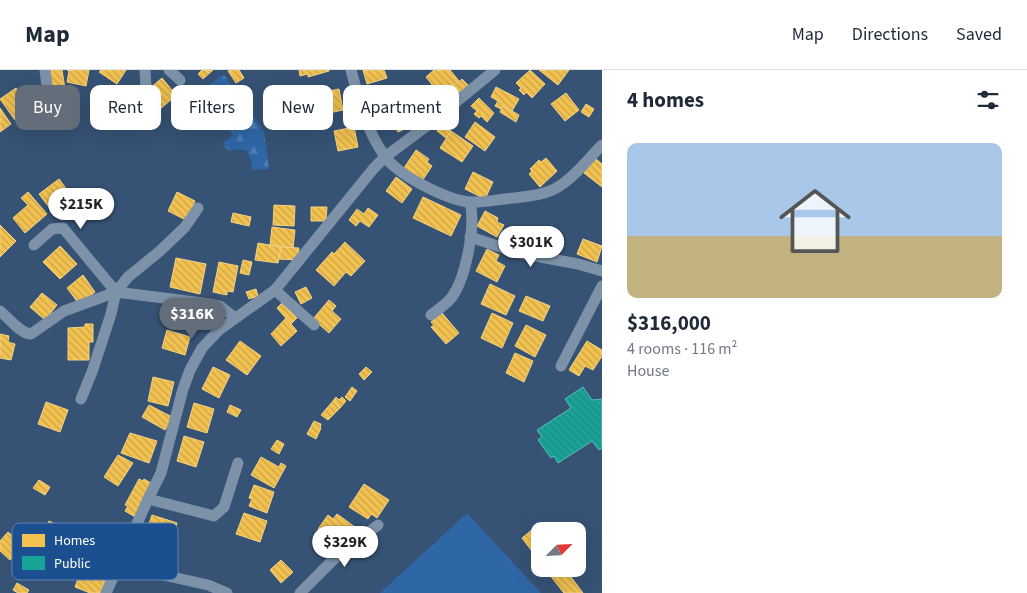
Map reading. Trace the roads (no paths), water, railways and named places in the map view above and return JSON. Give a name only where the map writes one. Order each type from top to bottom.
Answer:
[{"type":"street","points":[[45,70],[47,85]]},
{"type":"street","points":[[145,70],[146,85]]},
{"type":"street","points":[[169,70],[180,80]]},
{"type":"street","points":[[351,70],[366,121],[385,157],[403,172],[429,188],[451,198],[470,202],[532,196],[548,192],[569,178],[602,145]]},
{"type":"street","points":[[137,523],[161,473],[190,370],[202,348],[234,317],[275,290],[385,157],[433,121],[495,70]]},
{"type":"street","points":[[430,315],[451,299],[458,288],[469,250],[472,211],[470,202]]},
{"type":"street","points":[[81,400],[111,314],[116,292],[128,278],[160,251],[185,226],[198,208]]},
{"type":"street","points":[[34,245],[52,229],[63,228],[116,292]]},
{"type":"street","points":[[470,237],[519,253],[578,264],[602,271]]},
{"type":"street","points":[[561,366],[602,286]]},
{"type":"street","points":[[275,290],[314,325]]},
{"type":"street","points":[[0,311],[26,334],[31,334],[64,311],[116,292],[211,304],[220,306],[234,317]]},
{"type":"street","points":[[148,498],[214,516],[224,507],[238,463]]},
{"type":"street","points":[[300,593],[333,560],[378,525]]},
{"type":"street","points":[[178,578],[208,585],[227,593]]},
{"type":"street","points":[[106,593],[112,580]]}]
